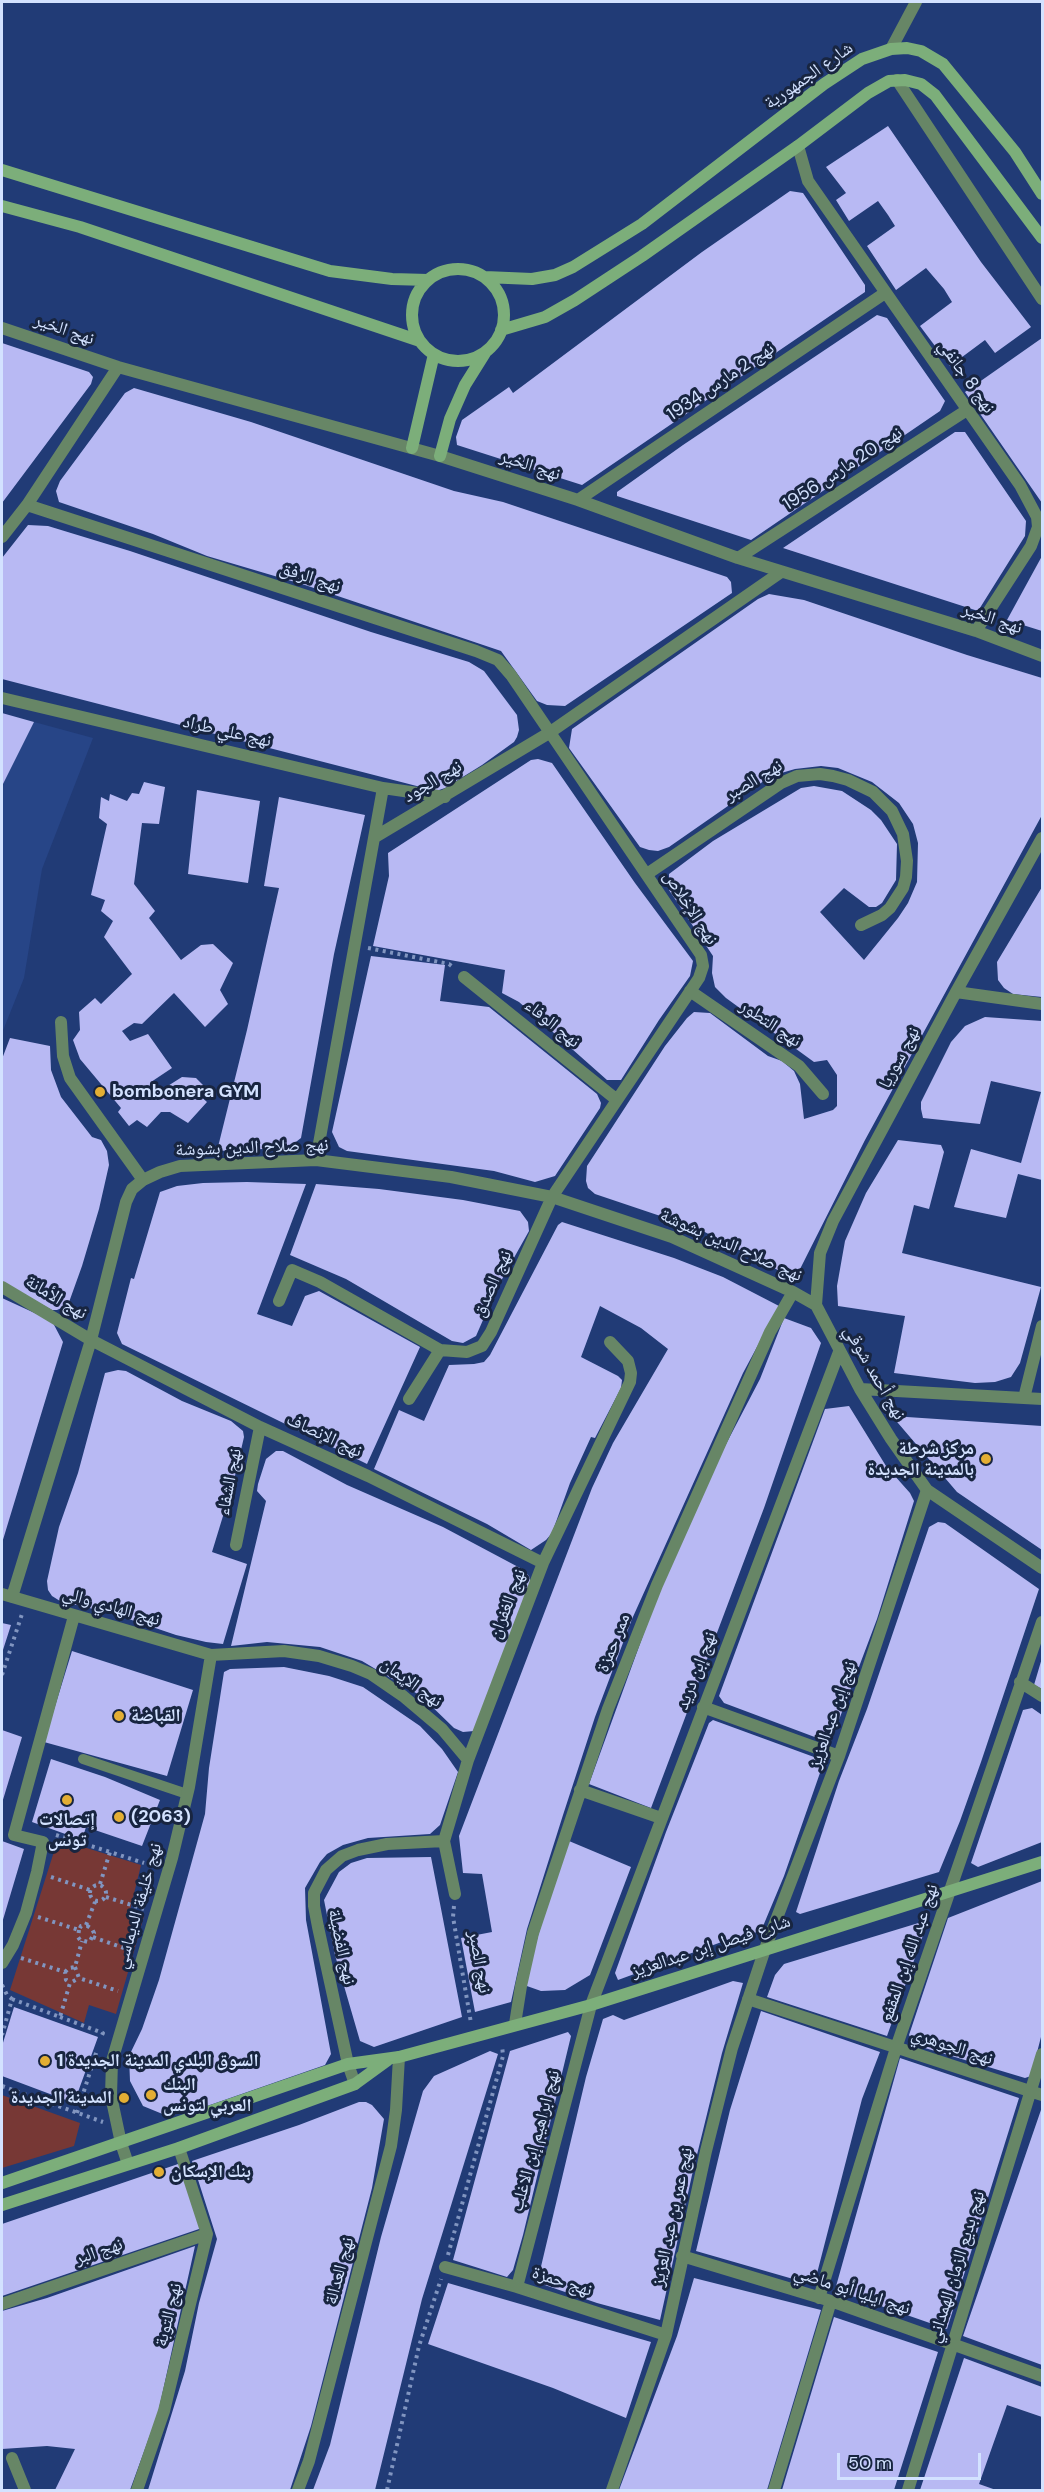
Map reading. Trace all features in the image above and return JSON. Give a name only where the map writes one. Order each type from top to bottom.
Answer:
[{"type":"street","points":[[891,49],[916,2]]},
{"type":"street","name":"شارع الجمهورية","points":[[484,277],[532,279],[555,275],[604,249],[729,158],[824,84],[862,59],[891,49],[907,48],[921,51],[943,64],[1015,152],[1042,194]]},
{"type":"street","points":[[897,80],[1042,299]]},
{"type":"street","points":[[501,330],[545,317],[575,300],[642,256],[798,146],[868,93],[889,81],[921,84],[935,94],[1042,238]]},
{"type":"street","name":"نهج 8 جانفي","points":[[798,146],[808,181],[1020,485],[1036,517],[1038,527],[1031,546],[976,631]]},
{"type":"street","points":[[2,170],[330,271],[392,279],[428,280]]},
{"type":"street","points":[[2,206],[80,227],[420,341],[434,354],[446,360],[460,361],[473,358],[485,352],[495,343],[501,330],[503,307],[494,286],[474,272],[456,269],[438,273],[428,280],[420,288],[412,309],[412,320],[420,341]]},
{"type":"street","name":"نهج 2 مارس 1934","points":[[578,500],[885,293]]},
{"type":"street","name":"نهج الخير","points":[[2,328],[118,367],[440,456],[578,500],[780,572],[976,631],[1042,656]]},
{"type":"street","points":[[440,456],[450,419],[465,385],[485,352]]},
{"type":"street","points":[[412,448],[434,354]]},
{"type":"street","points":[[2,537],[27,505],[118,367]]},
{"type":"street","name":"نهج 20 مارس 1956","points":[[738,558],[967,410]]},
{"type":"street","name":"نهج الرفق","points":[[27,505],[490,656],[498,660],[507,670],[549,733]]},
{"type":"street","name":"نهج الجود","points":[[375,837],[549,733],[780,572]]},
{"type":"street","name":"نهج علي طراد","points":[[2,698],[383,788],[445,797]]},
{"type":"street","name":"نهج الإخلاص","points":[[549,733],[701,955],[703,970],[552,1197]]},
{"type":"street","name":"نهج الصبر","points":[[647,874],[781,783],[796,776],[820,774],[833,776],[848,780],[873,792],[892,812],[903,834],[907,861],[903,888],[890,908],[882,915],[861,925]]},
{"type":"street","points":[[316,1160],[383,788]]},
{"type":"street","name":"نهج سوريا","points":[[816,1305],[820,1253],[833,1221],[956,993],[1039,851],[1042,838]]},
{"type":"street","name":"نهج الوفاء","points":[[464,977],[617,1100]]},
{"type":"street","name":"نهج التطور","points":[[690,991],[799,1065],[823,1094]]},
{"type":"street","points":[[956,993],[1042,1004]]},
{"type":"street","points":[[7,1596],[91,1340],[122,1215],[132,1189],[143,1180],[70,1078],[63,1056],[61,1023]]},
{"type":"street","name":"نهج صلاح الدين بشوشة","points":[[143,1180],[180,1166],[316,1160],[451,1176],[552,1197],[672,1237],[793,1292],[816,1305]]},
{"type":"street","name":"نهج الصدق","points":[[279,1301],[292,1270],[320,1282],[440,1350],[467,1352],[486,1341],[552,1197]]},
{"type":"street","name":"نهج الأمانة","points":[[2,1287],[91,1340]]},
{"type":"street","name":"ممر حمزة","points":[[515,2025],[533,1933],[608,1709],[657,1586],[770,1332],[793,1292]]},
{"type":"street","name":"نهج أحمد شوقي","points":[[816,1305],[860,1389],[891,1439],[927,1490],[1042,1568]]},
{"type":"street","points":[[1024,1398],[1042,1326]]},
{"type":"street","name":"نهج الإنصاف","points":[[91,1340],[260,1427],[368,1476],[543,1563]]},
{"type":"street","name":"نهج الغفران","points":[[455,1894],[444,1840],[468,1760],[543,1563],[630,1382],[631,1373],[628,1362],[610,1342]]},
{"type":"street","points":[[409,1399],[440,1350]]},
{"type":"street","name":"نهج إبن دريد","points":[[591,2005],[839,1352]]},
{"type":"street","points":[[860,1389],[1042,1399]]},
{"type":"street","name":"نهج الشفاء","points":[[236,1545],[260,1427]]},
{"type":"street","name":"نهج إبن عبدالعزيز","points":[[765,1949],[839,1756],[927,1490]]},
{"type":"street","name":"نهج الهادي والي","points":[[7,1596],[211,1655]]},
{"type":"street","points":[[6,1958],[26,1913],[42,1842],[14,1835],[74,1616]]},
{"type":"street","name":"نهج عبد الله إبن المقفع","points":[[774,2490],[896,2048],[1042,1622]]},
{"type":"street","name":"نهج الإيمان","points":[[211,1655],[284,1651],[319,1656],[352,1666],[371,1674],[404,1696],[442,1729],[468,1760]]},
{"type":"street","name":"نهج خليفة الديماسي","points":[[128,2164],[111,2096],[111,2071],[172,1858],[187,1794],[211,1655]]},
{"type":"street","points":[[1020,1682],[1042,1696]]},
{"type":"street","points":[[703,1707],[839,1756]]},
{"type":"street","points":[[580,1790],[661,1818]]},
{"type":"street","name":"نهج الفضيلة","points":[[356,2084],[348,2064],[314,1906],[314,1893],[319,1881],[333,1863],[358,1850],[387,1844],[444,1840]]},
{"type":"street","name":"شارع فيصل إبن عبدالعزيز","points":[[2,2183],[348,2064],[394,2058],[591,2005],[1042,1862]]},
{"type":"street","name":"نهج عمر بن عبد العزيز","points":[[612,2490],[666,2335],[717,2104],[765,1949]]},
{"type":"street","name":"نهج الجوهري","points":[[748,1999],[1042,2095]]},
{"type":"street","name":"نهج ابراهيم إبن الاغلب","points":[[517,2287],[591,2005]]},
{"type":"street","name":"نهج بديع الزمان الهمداني","points":[[908,2490],[1042,2054]]},
{"type":"street","name":"شارع فيصل إبن عبدالعزيز","points":[[2,2205],[179,2148],[356,2084],[394,2058]]},
{"type":"street","name":"نهج العدالة","points":[[298,2490],[309,2461],[391,2146],[396,2110],[394,2058]]},
{"type":"street","points":[[179,2148],[207,2234]]},
{"type":"street","name":"نهج البر","points":[[2,2304],[207,2234]]},
{"type":"street","name":"نهج التوبة","points":[[137,2490],[164,2410],[207,2234]]},
{"type":"street","name":"نهج ايليا أبو ماضي","points":[[682,2256],[825,2300],[1042,2376]]},
{"type":"street","name":"نهج حمزة","points":[[445,2267],[517,2287],[666,2335]]},
{"type":"street","points":[[12,2458],[25,2490]]},
{"type":"lane","points":[[83,1759],[187,1794]]},
{"type":"path","points":[[356,946],[449,964],[464,977]]},
{"type":"path","points":[[2,1676],[26,1602]]},
{"type":"path","points":[[42,1842],[59,1835],[144,1863]]},
{"type":"path","points":[[37,1872],[90,1890],[100,1884],[110,1852]]},
{"type":"path","points":[[100,1884],[106,1897],[156,1914]]},
{"type":"path","points":[[90,1890],[90,1895],[95,1902]]},
{"type":"path","name":"نهج الصبر","points":[[455,1894],[453,1917],[473,2036]]},
{"type":"path","points":[[95,1902],[99,1903],[106,1897]]},
{"type":"path","points":[[86,1925],[95,1902]]},
{"type":"path","points":[[26,1913],[79,1930]]},
{"type":"path","points":[[86,1925],[81,1926],[78,1936],[82,1941],[87,1942],[93,1937]]},
{"type":"path","points":[[86,1925],[92,1929],[93,1937]]},
{"type":"path","points":[[93,1937],[143,1955]]},
{"type":"path","points":[[78,1978],[75,1967],[82,1941]]},
{"type":"path","points":[[6,1958],[65,1972]]},
{"type":"path","points":[[65,1972],[75,1967]]},
{"type":"path","points":[[65,1972],[66,1980],[70,1983]]},
{"type":"path","points":[[78,1978],[131,1996]]},
{"type":"path","points":[[60,2017],[70,1983],[78,1978]]},
{"type":"path","points":[[2,1985],[6,1995],[12,1999],[103,2033],[77,2113]]},
{"type":"path","points":[[2,2035],[12,1999]]},
{"type":"path","points":[[2,2086],[117,2126]]},
{"type":"shaded area","points":[[34,722],[93,738],[42,869],[24,978],[2,1033],[2,786]]},
{"type":"shaded area","points":[[58,1839],[141,1865],[130,1910],[144,1916],[116,2014],[89,2005],[84,2023],[10,1990]]},
{"type":"shaded area","points":[[2,2095],[80,2123],[74,2146],[2,2168]]},
{"type":"building","points":[[888,126],[981,262],[1031,327],[995,353],[985,340],[950,366],[920,326],[952,302],[944,289],[926,268],[896,290],[867,246],[895,226],[888,215],[878,201],[849,221],[836,200],[846,193],[826,167]]},
{"type":"building","points":[[790,191],[803,193],[865,285],[865,292],[582,485],[457,445],[456,437],[462,420],[509,387],[513,393],[702,252]]},
{"type":"building","points":[[877,315],[887,318],[945,401],[940,411],[751,540],[617,496],[617,492],[683,445]]},
{"type":"building","points":[[1042,338],[1042,503],[965,392]]},
{"type":"building","points":[[2,343],[89,372],[93,377],[91,384],[2,503]]},
{"type":"building","points":[[134,388],[251,422],[454,491],[503,502],[727,577],[731,582],[732,593],[565,706],[547,705],[537,701],[501,651],[305,585],[207,556],[153,534],[59,502],[56,491],[60,481],[125,393]]},
{"type":"building","points":[[955,432],[965,432],[1026,521],[1025,536],[978,611],[783,548]]},
{"type":"building","points":[[28,525],[48,526],[130,551],[371,632],[469,662],[484,671],[517,715],[519,730],[517,737],[514,742],[482,765],[445,788],[436,791],[2,679],[2,558]]},
{"type":"building","points":[[1042,556],[1042,631],[1007,620]]},
{"type":"building","points":[[769,594],[804,600],[1042,678],[1042,815],[865,1140],[795,1279],[699,1229],[595,1194],[588,1188],[586,1181],[587,1166],[665,1046],[694,1012],[710,1013],[768,1056],[782,1061],[794,1071],[800,1084],[804,1119],[833,1110],[837,1106],[837,1075],[827,1060],[814,1062],[726,998],[715,987],[712,973],[713,956],[669,890],[669,874],[713,841],[801,788],[814,786],[842,791],[871,810],[881,820],[897,844],[896,880],[882,903],[876,907],[869,907],[844,888],[820,912],[864,960],[898,918],[908,903],[917,882],[918,843],[913,824],[899,803],[872,782],[838,768],[821,766],[795,769],[771,776],[669,847],[658,851],[649,850],[640,847],[569,748],[572,729],[758,599]]},
{"type":"building","points":[[2,713],[34,722],[2,786]]},
{"type":"building","points":[[538,759],[552,763],[635,883],[693,961],[690,976],[621,1080],[607,1080],[519,1002],[502,993],[505,970],[373,946],[389,876],[388,853],[531,760]]},
{"type":"building","points":[[144,782],[165,787],[159,824],[142,823],[134,884],[155,911],[149,918],[181,960],[201,945],[213,944],[233,963],[220,990],[228,1004],[205,1027],[174,993],[142,1024],[134,1023],[122,1031],[130,1041],[148,1034],[172,1068],[151,1082],[163,1089],[182,1077],[196,1078],[206,1088],[199,1095],[207,1102],[188,1123],[170,1112],[161,1112],[147,1127],[137,1120],[129,1126],[118,1112],[121,1108],[80,1059],[73,1040],[80,1030],[79,1012],[95,998],[101,1004],[132,974],[104,937],[113,921],[101,911],[105,900],[91,895],[107,824],[99,818],[101,797],[109,801],[110,794],[127,801],[132,793],[139,794]]},
{"type":"building","points":[[197,790],[260,801],[248,883],[188,874]]},
{"type":"building","points":[[279,797],[365,815],[334,954],[301,1138],[288,1148],[217,1151],[279,888],[264,886]]},
{"type":"building","points":[[1042,887],[1042,997],[1013,994],[998,980],[997,962]]},
{"type":"building","points":[[371,956],[445,965],[440,1001],[489,1007],[597,1094],[601,1103],[600,1108],[555,1176],[535,1182],[494,1171],[347,1151],[339,1147],[332,1132]]},
{"type":"building","points":[[985,1017],[1042,1021],[1042,1180],[1018,1174],[1006,1218],[954,1207],[971,1149],[1021,1163],[1041,1092],[991,1081],[980,1124],[923,1118],[921,1109],[921,1102],[951,1042],[965,1026]]},
{"type":"building","points":[[10,1038],[50,1046],[51,1070],[61,1097],[92,1137],[101,1140],[107,1151],[109,1165],[82,1266],[68,1305],[57,1310],[52,1310],[2,1282],[2,1059]]},
{"type":"building","points":[[898,1140],[941,1145],[944,1152],[929,1209],[914,1205],[902,1253],[1041,1287],[1020,1363],[1011,1377],[995,1382],[975,1383],[894,1373],[905,1316],[838,1306],[837,1286],[845,1241],[866,1193]]},
{"type":"building","points":[[203,1183],[306,1184],[257,1314],[292,1326],[305,1296],[319,1291],[420,1347],[367,1464],[122,1344],[117,1333],[131,1278],[134,1279],[160,1192],[177,1186]]},
{"type":"building","points":[[316,1184],[379,1189],[463,1200],[520,1211],[528,1222],[529,1231],[497,1288],[476,1336],[463,1343],[452,1341],[346,1279],[290,1255]]},
{"type":"building","points":[[562,1222],[674,1258],[723,1277],[779,1306],[743,1373],[632,1619],[595,1717],[563,1815],[527,1929],[511,2002],[475,2012],[461,1938],[492,1932],[482,1874],[463,1873],[459,1836],[592,1488],[613,1443],[668,1349],[641,1328],[600,1306],[581,1357],[618,1376],[622,1380],[621,1388],[595,1438],[591,1437],[570,1483],[552,1533],[531,1550],[487,1524],[374,1469],[399,1410],[424,1421],[449,1365],[484,1362],[490,1355],[558,1225]]},
{"type":"building","points":[[2,1298],[52,1321],[63,1342],[2,1543]]},
{"type":"building","points":[[784,1318],[811,1328],[821,1343],[764,1508],[651,1808],[589,1784],[653,1608],[702,1490],[760,1379]]},
{"type":"building","points":[[126,1371],[182,1401],[231,1421],[243,1431],[244,1437],[234,1480],[212,1552],[247,1564],[223,1644],[176,1635],[114,1614],[60,1601],[48,1590],[47,1581],[59,1527],[78,1473],[105,1373]]},
{"type":"building","points":[[849,1406],[886,1466],[910,1493],[914,1501],[877,1619],[831,1741],[828,1742],[724,1703],[719,1696],[825,1409]]},
{"type":"building","name":"مركز شرطة بالمدينة الجديدة","points":[[892,1416],[1042,1426],[1042,1550],[957,1492]]},
{"type":"building","points":[[276,1451],[283,1451],[347,1485],[443,1527],[522,1569],[529,1576],[531,1583],[474,1731],[463,1732],[454,1728],[421,1696],[362,1661],[320,1647],[267,1642],[231,1646],[266,1501],[257,1491],[258,1484],[266,1459]]},
{"type":"building","points":[[938,1522],[945,1523],[1039,1589],[981,1762],[939,1872],[800,1914],[796,1912],[839,1781],[867,1709],[929,1527]]},
{"type":"building","points":[[2,1623],[11,1625],[2,1653]]},
{"type":"building","name":"القباضة","points":[[72,1651],[193,1690],[167,1776],[44,1742]]},
{"type":"building","points":[[1042,1658],[1042,1689],[1034,1685]]},
{"type":"building","points":[[284,1667],[329,1676],[363,1687],[420,1726],[442,1749],[458,1772],[440,1825],[430,1834],[368,1838],[343,1845],[327,1854],[305,1888],[306,1920],[331,2054],[325,2065],[207,2106],[165,2115],[143,2106],[130,2081],[129,2056],[142,2029],[159,1980],[205,1814],[209,1768],[224,1672],[230,1669]]},
{"type":"building","points":[[1032,1708],[1042,1715],[1042,1842],[978,1867],[971,1863],[1023,1710]]},
{"type":"building","points":[[713,1720],[818,1760],[821,1770],[784,1876],[761,1931],[727,1940],[618,1980],[615,1973],[666,1832],[709,1723]]},
{"type":"building","points":[[2,1730],[22,1737],[2,1803]]},
{"type":"building","points":[[51,1759],[105,1777],[160,1800],[142,1846],[86,1827],[82,1840],[32,1822]]},
{"type":"building","points":[[2,1841],[24,1849],[2,1923]]},
{"type":"building","points":[[569,1841],[631,1867],[590,1975],[565,1990],[541,1991],[524,1985],[550,1894]]},
{"type":"building","points":[[431,1857],[462,2017],[374,2047],[360,2041],[335,1955],[324,1900],[339,1872],[351,1863],[367,1858]]},
{"type":"building","points":[[1042,1881],[1042,2033],[1031,2076],[1025,2078],[915,2045],[909,2035],[948,1918]]},
{"type":"building","points":[[925,1921],[927,1924],[887,2036],[767,1997],[775,1975],[784,1964]]},
{"type":"building","points":[[733,1981],[743,1983],[722,2053],[660,2320],[597,2303],[539,2283],[586,2077],[603,2019],[613,2015],[624,2020]]},
{"type":"building","name":"السوق البلدي المدينة الجديدة 1","points":[[14,2007],[98,2037],[74,2103],[2,2076],[2,2046]]},
{"type":"building","points":[[761,2011],[880,2052],[862,2099],[814,2285],[696,2251],[730,2110]]},
{"type":"building","points":[[568,2032],[571,2036],[513,2270],[507,2277],[453,2260],[510,2051]]},
{"type":"building","points":[[490,2051],[498,2054],[422,2299],[375,2490],[313,2490],[330,2445],[381,2237],[423,2091],[434,2076]]},
{"type":"building","points":[[900,2058],[1019,2098],[947,2329],[835,2290]]},
{"type":"building","points":[[359,2102],[372,2105],[384,2119],[372,2188],[311,2426],[290,2490],[148,2490],[185,2371],[199,2303],[217,2239],[192,2161]]},
{"type":"building","points":[[1042,2107],[1042,2365],[963,2336]]},
{"type":"building","points":[[181,2163],[202,2228],[2,2296],[2,2224]]},
{"type":"building","points":[[195,2246],[158,2413],[130,2490],[55,2490],[75,2449],[47,2446],[2,2449],[2,2311],[47,2298]]},
{"type":"building","points":[[694,2278],[821,2310],[767,2490],[619,2490],[677,2336]]},
{"type":"building","points":[[448,2283],[651,2342],[626,2418],[553,2388],[428,2344]]},
{"type":"building","points":[[834,2317],[938,2352],[894,2490],[782,2490]]},
{"type":"building","points":[[964,2358],[1042,2387],[1042,2417],[1007,2405],[979,2484],[996,2490],[920,2490]]},
{"type":"place","name":"bombonera GYM","points":[[100,1092]]},
{"type":"place","name":"مركز شرطة بالمدينة الجديدة","points":[[986,1459]]},
{"type":"place","name":"القباضة","points":[[119,1716]]},
{"type":"place","name":"إتصالات تونس","points":[[67,1800]]},
{"type":"place","name":"(2063)","points":[[119,1817]]},
{"type":"place","name":"السوق البلدي المدينة الجديدة 1","points":[[45,2061]]},
{"type":"place","name":"البنك العربي لتونس","points":[[151,2095]]},
{"type":"place","name":"المدينة الجديدة","points":[[124,2098]]},
{"type":"place","name":"بنك الإسكان","points":[[159,2172]]}]
